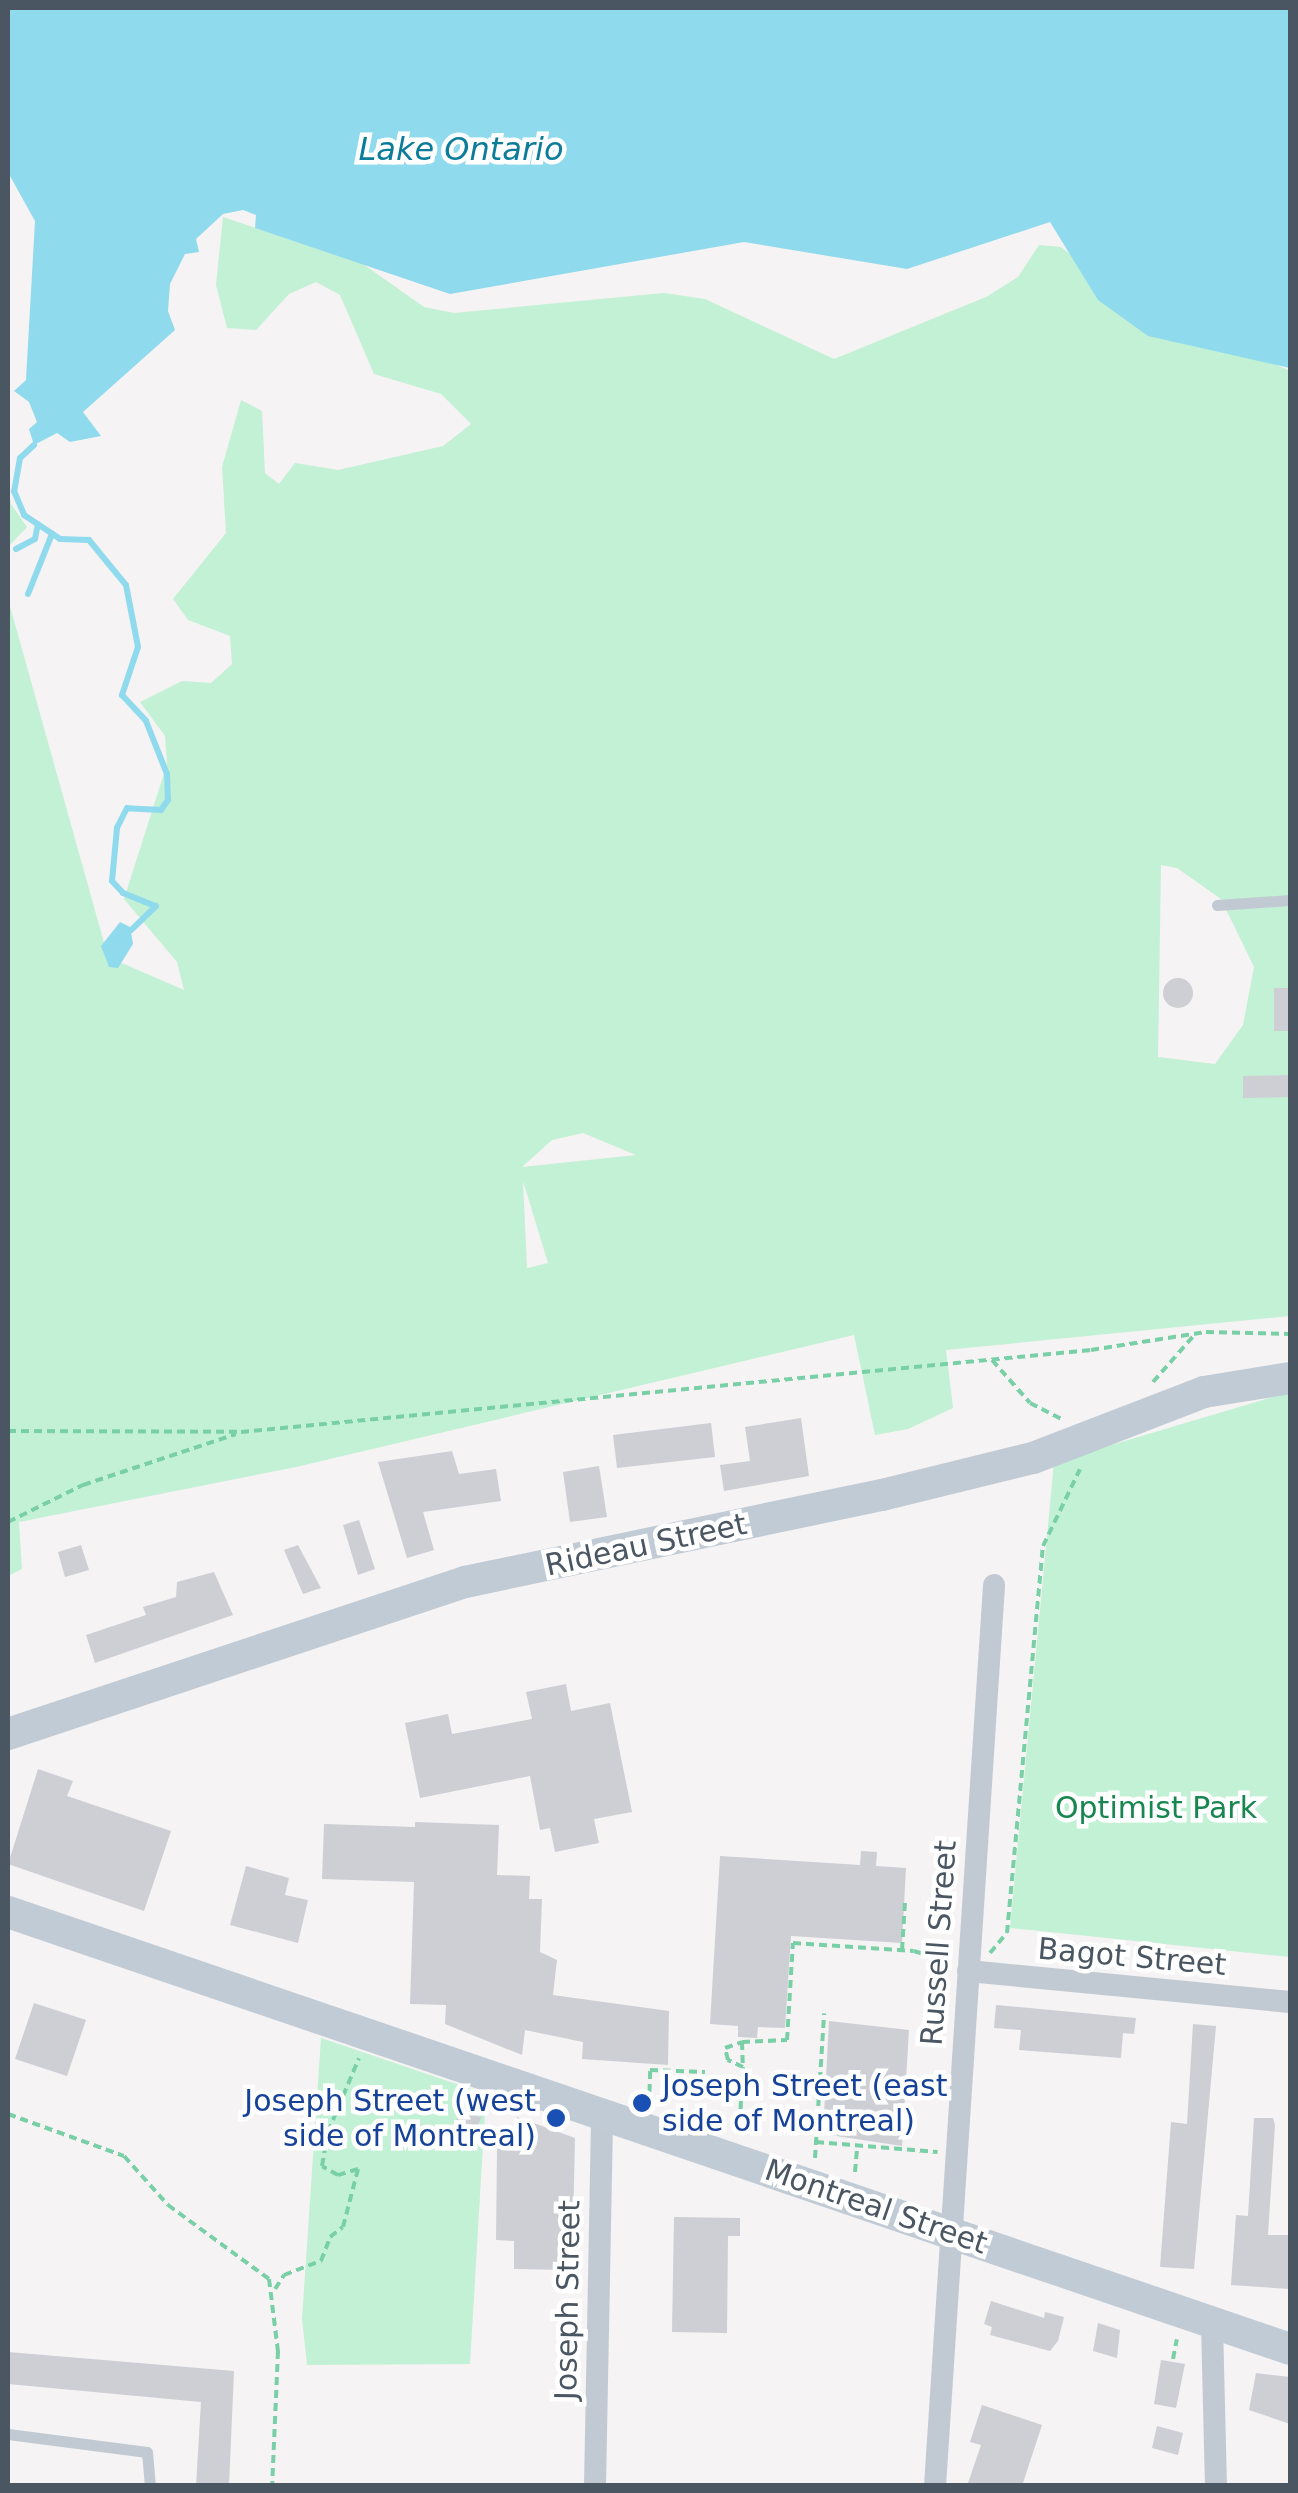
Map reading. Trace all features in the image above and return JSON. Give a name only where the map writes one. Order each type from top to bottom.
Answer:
[{"type":"main road","name":"Rideau Street","points":[[8,1734],[465,1582],[882,1496],[1033,1458],[1204,1392],[1290,1378]]},
{"type":"main road","name":"Montreal Street","points":[[8,1912],[1290,2349]]},
{"type":"street","name":"Russell Street","points":[[934,2486],[994,1585]]},
{"type":"street","name":"Bagot Street","points":[[968,1969],[1290,2002]]},
{"type":"street","name":"Joseph Street","points":[[594,2486],[602,2115]]},
{"type":"street","points":[[1212,2324],[1216,2486]]},
{"type":"lane","points":[[1217,905],[1290,900]]},
{"type":"lane","points":[[8,2434],[147,2452],[150,2486]]},
{"type":"path","points":[[1148,1388],[1196,1334]]},
{"type":"path","points":[[8,1430],[241,1432],[992,1360],[1196,1334],[1290,1334]]},
{"type":"path","points":[[992,1360],[1030,1402],[1069,1422]]},
{"type":"path","points":[[8,1522],[83,1485],[241,1432]]},
{"type":"path","points":[[742,2067],[728,2060],[726,2048],[742,2042],[787,2040],[794,1943],[902,1950],[968,1969],[1006,1933],[1043,1546],[1084,1460]]},
{"type":"path","points":[[902,1950],[906,1902]]},
{"type":"path","points":[[814,2185],[824,2013]]},
{"type":"path","points":[[272,2486],[274,2289],[284,2275],[321,2260],[330,2237],[343,2227],[358,2169],[338,2175],[322,2166],[328,2132],[366,2034]]},
{"type":"path","points":[[738,2160],[742,2042]]},
{"type":"path","points":[[648,2130],[650,2070],[705,2072]]},
{"type":"path","points":[[8,2114],[124,2156],[168,2205],[237,2251],[274,2289]]},
{"type":"path","points":[[816,2142],[954,2153]]},
{"type":"path","points":[[1173,2359],[1179,2333]]},
{"type":"green space","points":[[223,217],[363,264],[424,307],[454,313],[664,293],[705,299],[834,359],[986,297],[1018,277],[1039,245],[1061,247],[1168,329],[1239,348],[1290,371],[1290,1316],[946,1350],[953,1408],[908,1429],[875,1435],[854,1335],[296,1467],[19,1522],[22,1569],[8,1576],[8,599],[108,957],[184,990],[177,962],[124,899],[167,764],[165,736],[140,702],[182,681],[211,683],[232,664],[230,636],[188,620],[173,599],[226,533],[222,467],[241,400],[262,411],[265,473],[279,484],[295,463],[338,470],[443,446],[471,424],[441,394],[374,374],[340,295],[316,282],[289,294],[256,330],[227,328],[216,285]],"holes":[[[1161,865],[1177,868],[1221,899],[1254,967],[1243,1025],[1215,1064],[1158,1057]],[[583,1133],[636,1155],[522,1167],[552,1140]],[[523,1181],[548,1263],[527,1268]]]},
{"type":"green space","points":[[8,485],[11,504],[27,527],[8,547]]},
{"type":"green space","name":"Optimist Park","points":[[1290,1392],[1290,1957],[1010,1928],[1054,1462]]},
{"type":"green space","points":[[321,2038],[486,2094],[470,2364],[307,2365],[302,2319]]},
{"type":"water","name":"Lake Ontario","points":[[8,8],[1290,8],[1290,368],[1148,336],[1098,300],[1050,222],[907,269],[744,242],[450,294],[255,228],[256,215],[243,210],[223,214],[196,239],[199,252],[185,254],[170,284],[168,311],[175,330],[83,412],[101,436],[70,442],[57,433],[34,445],[29,429],[37,422],[29,402],[14,391],[26,380],[35,221],[10,176]]},
{"type":"water","points":[[120,922],[130,927],[133,944],[118,968],[109,967],[101,946]]},
{"type":"building","points":[[1178,978],[1189,982],[1193,993],[1189,1004],[1178,1008],[1167,1004],[1163,993],[1167,982]]},
{"type":"building","points":[[1274,988],[1290,988],[1290,1031],[1274,1031]]},
{"type":"building","points":[[1290,1075],[1290,1097],[1243,1098],[1243,1076]]},
{"type":"building","points":[[801,1418],[809,1476],[724,1491],[720,1465],[750,1461],[745,1427]]},
{"type":"building","points":[[711,1423],[715,1457],[617,1468],[613,1435]]},
{"type":"building","points":[[452,1451],[459,1474],[496,1469],[501,1501],[423,1512],[434,1550],[407,1558],[378,1462]]},
{"type":"building","points":[[599,1466],[607,1517],[570,1522],[563,1472]]},
{"type":"building","points":[[359,1520],[375,1569],[358,1575],[343,1525]]},
{"type":"building","points":[[81,1545],[89,1570],[65,1577],[58,1552]]},
{"type":"building","points":[[298,1545],[321,1588],[303,1594],[284,1550]]},
{"type":"building","points":[[214,1572],[233,1615],[95,1663],[86,1635],[146,1615],[143,1607],[176,1597],[177,1582]]},
{"type":"building","points":[[566,1684],[571,1711],[610,1703],[632,1812],[594,1819],[599,1843],[555,1852],[550,1828],[540,1830],[530,1776],[420,1798],[405,1723],[448,1714],[452,1734],[532,1719],[526,1692]]},
{"type":"building","points":[[38,1769],[73,1781],[67,1796],[171,1831],[144,1911],[8,1864]]},
{"type":"building","points":[[415,1822],[499,1825],[497,1875],[530,1876],[529,1899],[542,1899],[540,1952],[557,1960],[553,1995],[669,2011],[668,2065],[582,2059],[583,2042],[525,2030],[522,2055],[445,2024],[446,2005],[410,2004],[414,1882],[322,1879],[324,1824],[415,1827]]},
{"type":"building","points":[[861,1851],[877,1852],[876,1866],[906,1868],[902,1943],[791,1936],[785,2028],[758,2027],[757,2038],[738,2037],[738,2026],[710,2024],[720,1856],[860,1865]]},
{"type":"building","points":[[246,1866],[289,1878],[285,1895],[308,1900],[298,1943],[230,1925]]},
{"type":"building","points":[[34,2003],[86,2020],[67,2076],[15,2059]]},
{"type":"building","points":[[996,2005],[1136,2018],[1134,2034],[1123,2033],[1121,2058],[1019,2050],[1021,2030],[994,2028]]},
{"type":"building","points":[[829,2021],[909,2030],[902,2146],[823,2134]]},
{"type":"building","points":[[1193,2024],[1216,2026],[1194,2269],[1160,2267],[1171,2122],[1187,2124]]},
{"type":"building","points":[[460,2110],[481,2117],[476,2134],[516,2135],[517,2117],[575,2138],[572,2270],[514,2269],[514,2241],[496,2240],[497,2149],[451,2134]]},
{"type":"building","points":[[1254,2118],[1273,2118],[1275,2125],[1268,2235],[1290,2235],[1290,2289],[1231,2285],[1236,2215],[1248,2216]]},
{"type":"building","points":[[674,2217],[740,2218],[740,2236],[728,2236],[727,2333],[672,2332]]},
{"type":"building","points":[[991,2301],[1044,2318],[1045,2312],[1064,2317],[1058,2341],[1050,2351],[990,2335],[992,2327],[984,2324]]},
{"type":"building","points":[[1098,2323],[1120,2330],[1117,2358],[1093,2351]]},
{"type":"building","points":[[8,2352],[234,2371],[229,2486],[196,2486],[201,2402],[8,2384]]},
{"type":"building","points":[[1161,2360],[1185,2364],[1176,2408],[1154,2404]]},
{"type":"building","points":[[1256,2373],[1290,2377],[1290,2424],[1249,2410]]},
{"type":"building","points":[[982,2405],[1042,2425],[1022,2486],[967,2486],[981,2445],[970,2442]]},
{"type":"building","points":[[1157,2426],[1183,2433],[1178,2455],[1152,2448]]},
{"type":"waterway","points":[[34,445],[20,458],[14,491],[24,515],[60,539],[89,540],[126,585],[138,647],[122,695],[146,721],[167,774],[168,800],[161,810],[127,808],[117,828],[112,881],[123,893],[156,906],[131,930]]},
{"type":"waterway","points":[[16,549],[35,539],[38,524]]},
{"type":"waterway","points":[[28,594],[52,534]]},
{"type":"place","name":"Joseph Street (east side of Montreal)","points":[[642,2103]]},
{"type":"place","name":"Joseph Street (west side of Montreal)","points":[[556,2118]]}]
